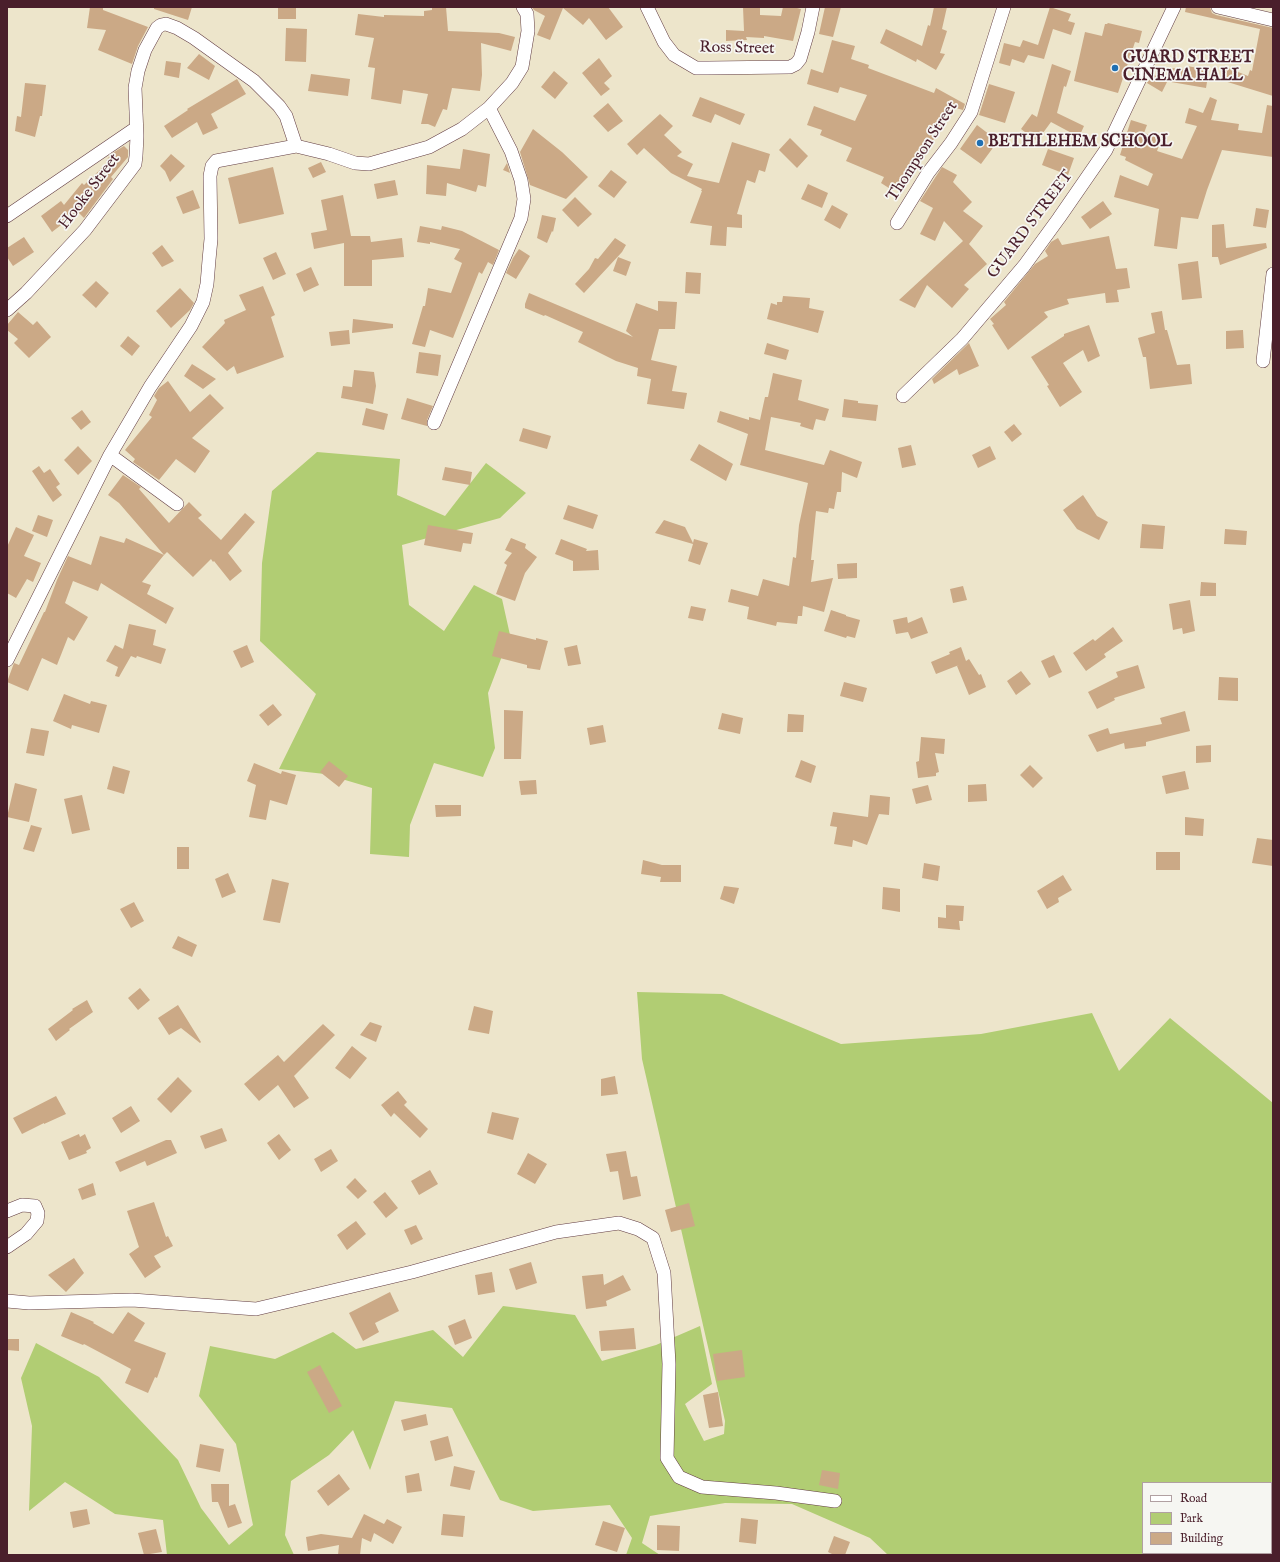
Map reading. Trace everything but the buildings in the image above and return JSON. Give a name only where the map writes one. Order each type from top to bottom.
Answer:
[{"type":"street","points":[[7,660],[110,454],[150,387],[190,326],[203,302],[207,284],[211,239],[210,183],[212,166],[216,161],[296,146],[329,154],[355,163],[369,164],[429,146],[462,129],[489,108],[512,83],[522,67],[528,30],[527,14],[524,7]]},
{"type":"street","name":"Ross Street","points":[[647,7],[664,42],[674,55],[696,68],[790,68],[800,59],[808,32],[813,7]]},
{"type":"street","name":"Thompson Street","points":[[897,223],[928,173],[971,112],[1004,7]]},
{"type":"street","name":"GUARD STREET","points":[[903,396],[962,339],[1024,266],[1059,218],[1106,150],[1174,7]]},
{"type":"street","points":[[1218,7],[1273,20]]},
{"type":"street","points":[[136,128],[135,88],[138,71],[145,50],[157,28],[161,24],[166,24],[177,28],[194,38],[254,81],[279,106],[286,116],[296,146]]},
{"type":"street","points":[[434,423],[521,218],[524,198],[521,180],[511,151],[489,108]]},
{"type":"street","name":"Hooke Street","points":[[7,216],[136,128]]},
{"type":"street","name":"Hooke Street","points":[[7,310],[26,293],[85,230],[135,164],[136,128]]},
{"type":"street","points":[[1263,362],[1273,274]]},
{"type":"street","points":[[110,454],[177,504]]},
{"type":"street","points":[[7,1212],[22,1205],[35,1206],[38,1213],[37,1221],[26,1234],[7,1247]]},
{"type":"street","points":[[7,1301],[29,1303],[132,1300],[256,1309],[412,1272],[556,1232],[619,1223],[638,1228],[653,1238],[664,1273],[669,1364],[667,1458],[680,1477],[702,1487],[776,1493],[835,1501]]},
{"type":"green space","points":[[317,452],[400,459],[397,495],[445,516],[486,463],[526,493],[500,518],[402,545],[409,605],[444,631],[474,585],[502,599],[510,635],[488,693],[495,748],[483,777],[434,763],[410,825],[409,857],[370,854],[372,788],[325,774],[279,769],[316,694],[260,641],[262,563],[272,491]]},
{"type":"green space","points":[[637,992],[722,994],[841,1044],[981,1034],[1092,1013],[1119,1071],[1170,1018],[1273,1103],[1273,1555],[888,1555],[870,1538],[792,1504],[725,1503],[650,1516],[642,1543],[660,1555],[626,1555],[632,1538],[610,1505],[533,1511],[500,1500],[452,1408],[395,1401],[370,1470],[353,1430],[329,1455],[291,1481],[285,1535],[294,1555],[167,1555],[163,1520],[115,1514],[65,1482],[29,1511],[32,1426],[21,1378],[36,1343],[99,1377],[178,1460],[201,1508],[229,1545],[253,1525],[236,1444],[199,1396],[210,1346],[275,1359],[333,1332],[356,1349],[433,1330],[463,1357],[503,1306],[575,1315],[602,1361],[656,1345],[700,1326],[712,1384],[685,1404],[704,1441],[724,1434],[725,1421],[642,1059]]},
{"type":"place","name":"GUARD STREET CINEMA HALL","points":[[1115,68]]},
{"type":"place","name":"BETHLEHEM SCHOOL","points":[[980,143]]}]
